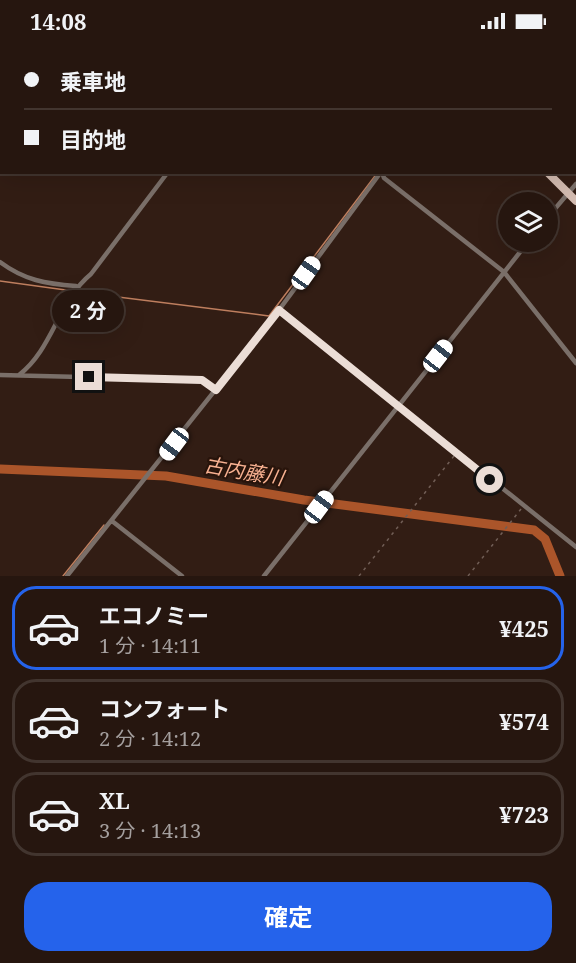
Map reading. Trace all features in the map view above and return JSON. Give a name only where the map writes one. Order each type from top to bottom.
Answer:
[{"type":"main road","points":[[550,174],[576,201]]},
{"type":"street","points":[[19,375],[31,366],[76,286],[91,274],[166,174]]},
{"type":"street","points":[[67,576],[149,477],[279,310],[380,174]]},
{"type":"street","points":[[382,174],[384,178],[504,272],[576,363]]},
{"type":"street","points":[[558,204],[576,184]]},
{"type":"street","points":[[264,576],[520,252]]},
{"type":"street","points":[[0,262],[27,278],[43,283],[76,286]]},
{"type":"street","points":[[279,310],[576,547]]},
{"type":"street","points":[[0,375],[202,380],[216,390]]},
{"type":"street","points":[[112,521],[182,576]]},
{"type":"path","points":[[359,576],[456,453]]},
{"type":"path","points":[[468,576],[523,506]]},
{"type":"waterway","points":[[78,292],[269,316],[376,174]]},
{"type":"waterway","points":[[0,281],[73,291]]},
{"type":"waterway","name":"古内藤川","points":[[0,469],[166,476],[304,500],[534,530],[545,539],[560,576]]},
{"type":"waterway","points":[[63,576],[104,525]]},
{"type":"route","points":[[89,377],[202,380],[216,390],[279,310],[490,480]]}]
